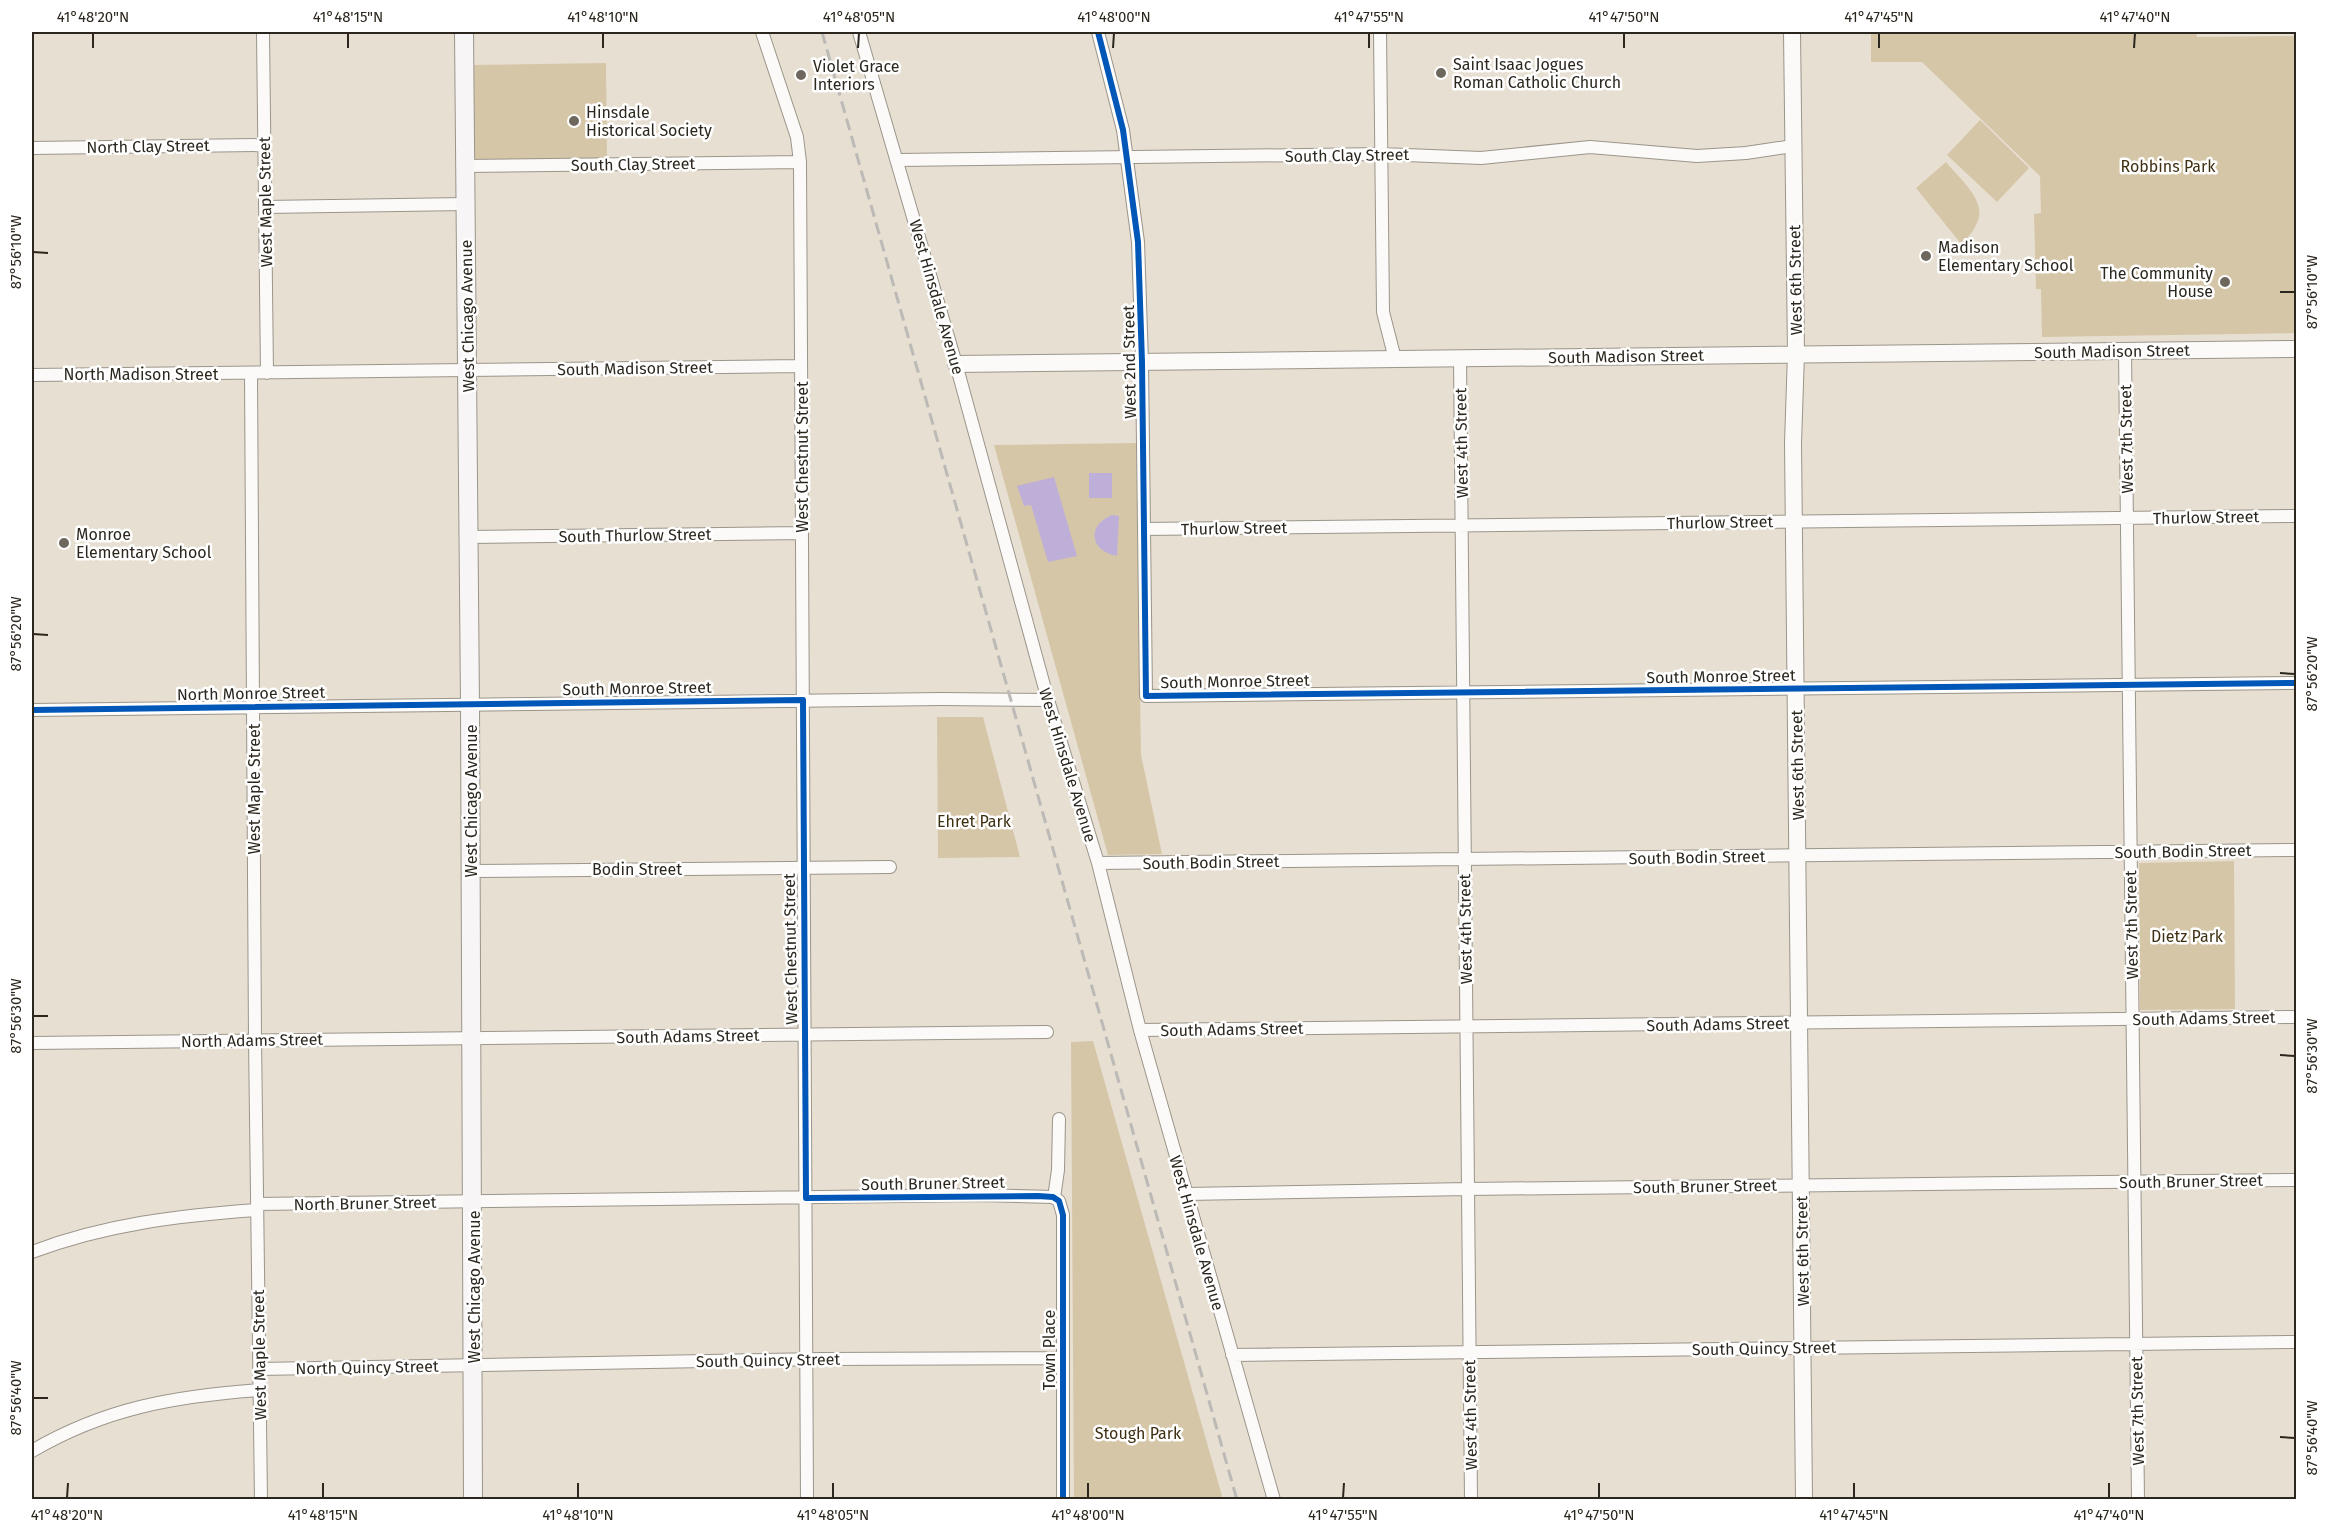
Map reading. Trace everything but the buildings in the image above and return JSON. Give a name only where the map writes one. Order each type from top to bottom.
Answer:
[{"type":"main road","name":"West Chicago Avenue","points":[[464,32],[468,370],[473,1500]]},
{"type":"street","name":"West Maple Street","points":[[263,32],[267,373]]},
{"type":"street","name":"West Chestnut Street","points":[[762,32],[797,137],[800,162],[807,1500]]},
{"type":"street","name":"West Hinsdale Avenue","points":[[859,32],[956,364],[1048,700],[1098,863],[1140,1030],[1274,1500]]},
{"type":"street","name":"West 2nd Street","points":[[1098,32],[1115,96],[1127,157],[1138,242],[1142,362],[1146,696]]},
{"type":"street","points":[[1380,32],[1383,312],[1395,359]]},
{"type":"street","name":"West 6th Street","points":[[1792,32],[1796,354],[1794,522],[1804,1500]]},
{"type":"street","name":"North Clay Street","points":[[32,148],[264,145]]},
{"type":"street","name":"South Clay Street","points":[[898,160],[1381,154],[1481,158],[1590,147],[1697,156],[1746,153],[1793,146]]},
{"type":"street","name":"South Clay Street","points":[[465,166],[800,162]]},
{"type":"street","points":[[265,207],[466,204]]},
{"type":"street","name":"South Madison Street","points":[[956,364],[2296,349]]},
{"type":"street","name":"West 7th Street","points":[[2125,351],[2138,1500]]},
{"type":"street","name":"West 4th Street","points":[[1460,358],[1471,1500]]},
{"type":"street","name":"South Madison Street","points":[[468,370],[801,366]]},
{"type":"street","points":[[267,373],[468,370]]},
{"type":"street","name":"West Maple Street","points":[[251,373],[255,1040],[261,1500]]},
{"type":"street","name":"North Madison Street","points":[[32,375],[267,373]]},
{"type":"street","name":"Thurlow Street","points":[[1144,529],[2296,516]]},
{"type":"street","name":"South Thurlow Street","points":[[469,537],[802,533]]},
{"type":"street","name":"South Monroe Street","points":[[1146,696],[2296,683]]},
{"type":"street","name":"South Monroe Street","points":[[470,704],[1048,700]]},
{"type":"street","name":"North Monroe Street","points":[[32,710],[470,704]]},
{"type":"street","name":"South Bodin Street","points":[[1098,863],[2296,850]]},
{"type":"street","name":"Bodin Street","points":[[471,871],[890,867]]},
{"type":"street","name":"South Adams Street","points":[[1140,1030],[2296,1017]]},
{"type":"street","name":"South Adams Street","points":[[472,1038],[1047,1032]]},
{"type":"street","name":"North Adams Street","points":[[32,1043],[472,1038]]},
{"type":"street","name":"Town Place","points":[[1059,1119],[1056,1199],[1063,1215],[1063,1500]]},
{"type":"street","name":"South Bruner Street","points":[[1186,1194],[2296,1180]]},
{"type":"street","name":"South Bruner Street","points":[[473,1202],[978,1195],[1038,1196],[1056,1199]]},
{"type":"street","name":"North Bruner Street","points":[[32,1252],[76,1237],[130,1224],[183,1215],[257,1207],[473,1202]]},
{"type":"street","name":"South Quincy Street","points":[[1232,1355],[2296,1342]]},
{"type":"street","name":"South Quincy Street","points":[[474,1366],[807,1360],[1063,1359]]},
{"type":"street","name":"North Quincy Street","points":[[259,1368],[474,1366]]},
{"type":"street","points":[[32,1451],[76,1428],[135,1407],[206,1394],[259,1390]]},
{"type":"green space","name":"Robbins Park","points":[[1871,32],[2196,32],[2197,37],[2296,36],[2296,333],[2042,337],[2041,289],[2036,289],[2034,214],[2041,213],[2040,176],[1922,62],[1871,62]]},
{"type":"green space","points":[[606,63],[607,159],[471,160],[470,65]]},
{"type":"green space","points":[[1980,120],[2029,168],[1997,202],[1947,155]]},
{"type":"green space","points":[[1946,162],[1973,194],[1979,209],[1976,224],[1962,245],[1916,188]]},
{"type":"green space","points":[[1136,443],[1141,755],[1162,854],[1108,855],[994,445]]},
{"type":"green space","name":"Ehret Park","points":[[937,717],[983,717],[1020,857],[938,858]]},
{"type":"green space","name":"Dietz Park","points":[[2234,861],[2235,1009],[2140,1010],[2139,863]]},
{"type":"green space","name":"Stough Park","points":[[1093,1041],[1222,1496],[1219,1499],[1074,1499],[1071,1042]]},
{"type":"shaded area","points":[[1089,473],[1112,473],[1112,498],[1089,498]]},
{"type":"shaded area","points":[[1054,477],[1077,556],[1048,562],[1031,505],[1024,506],[1017,486]]},
{"type":"shaded area","points":[[1112,515],[1119,516],[1117,556],[1101,549],[1095,538],[1098,525]]},
{"type":"railway","points":[[822,32],[1237,1500]]},
{"type":"cycle path","points":[[1098,32],[1123,130],[1138,242],[1142,362],[1146,696],[2296,683]]},
{"type":"cycle path","points":[[32,710],[803,700],[806,1198],[1038,1196],[1053,1197],[1059,1201],[1063,1215],[1063,1500]]},
{"type":"place","name":"Saint Isaac Jogues Roman Catholic Church","points":[[1441,73]]},
{"type":"place","name":"Violet Grace Interiors","points":[[801,75]]},
{"type":"place","name":"Hinsdale Historical Society","points":[[574,121]]},
{"type":"place","name":"Madison Elementary School","points":[[1926,256]]},
{"type":"place","name":"The Community House","points":[[2225,282]]},
{"type":"place","name":"Monroe Elementary School","points":[[64,543]]}]
